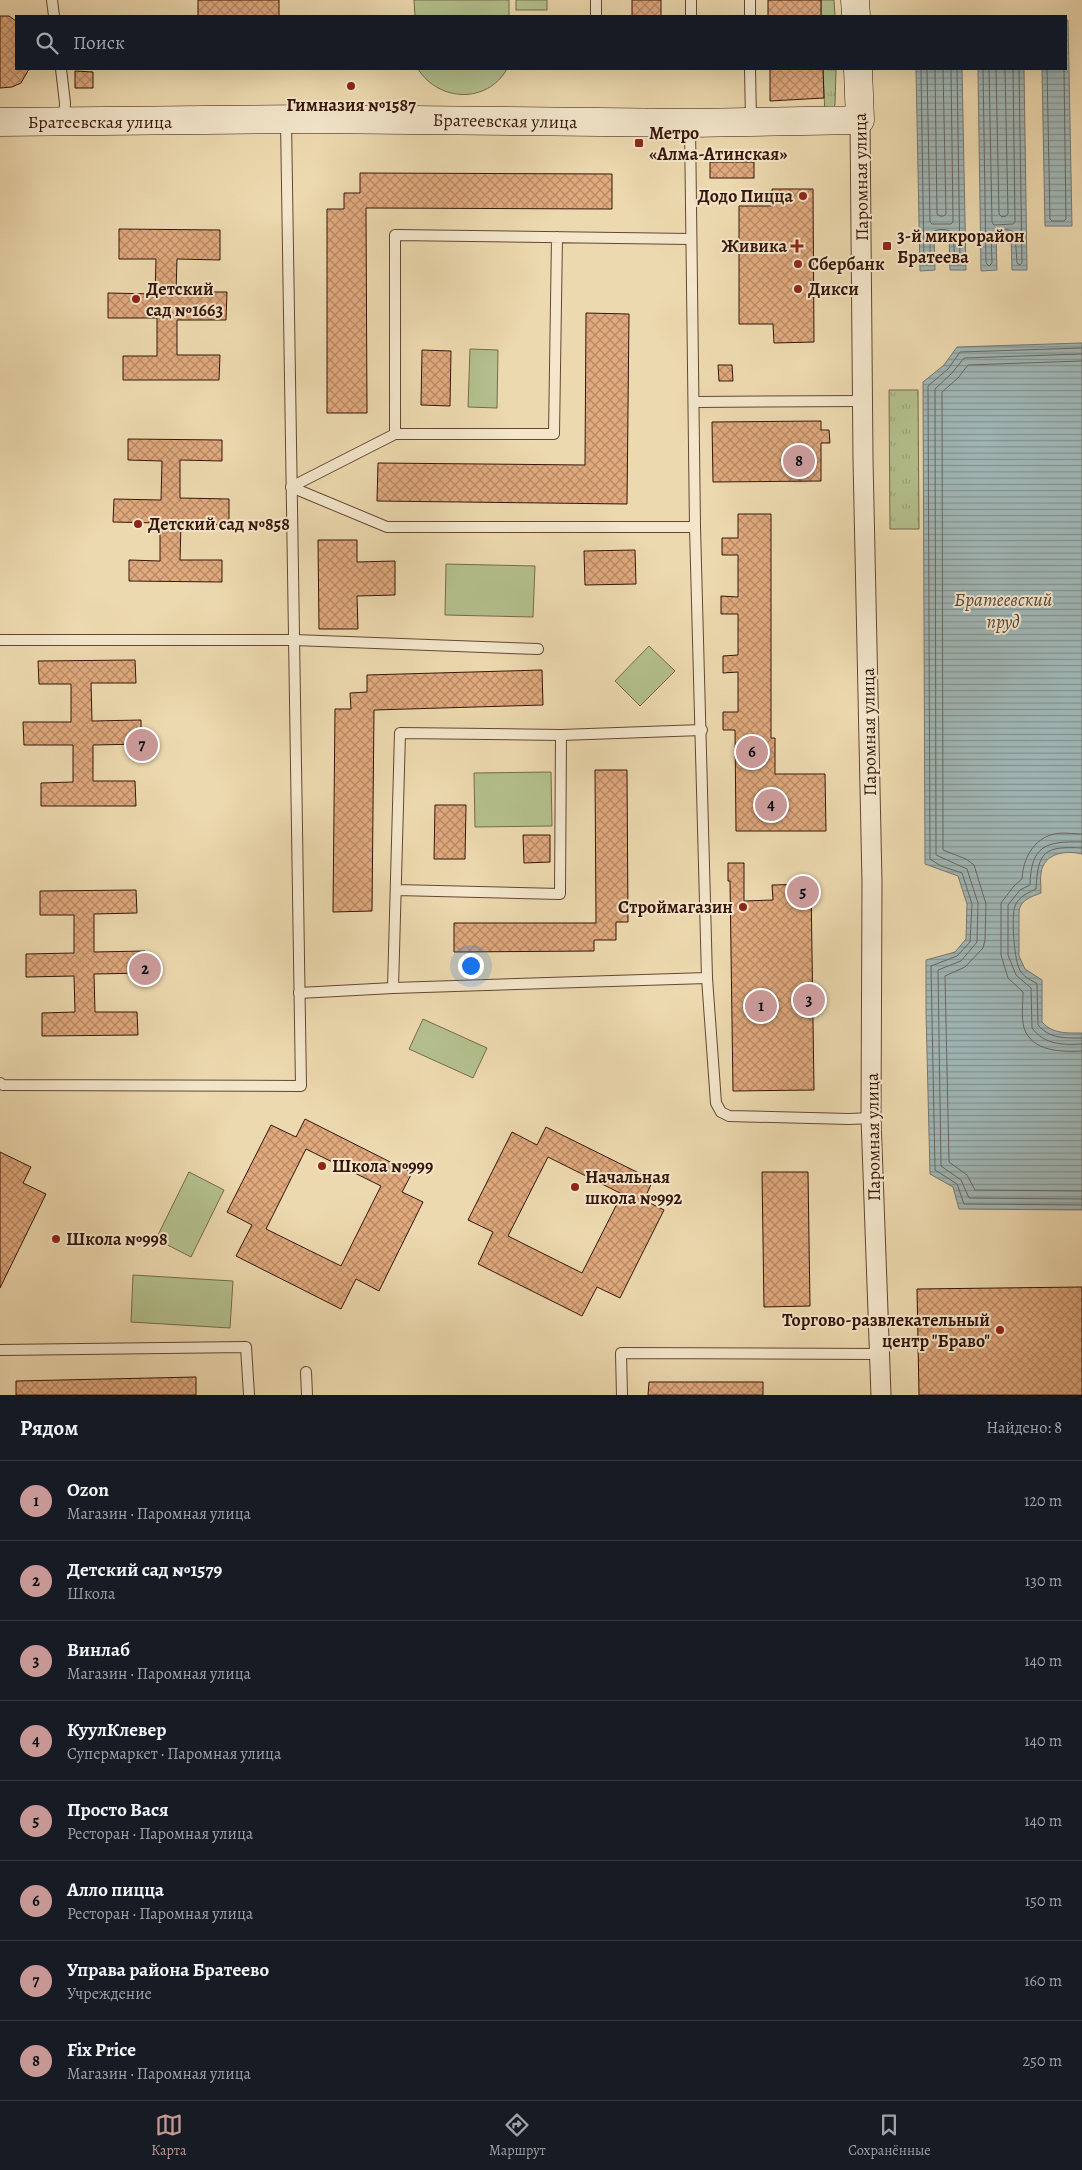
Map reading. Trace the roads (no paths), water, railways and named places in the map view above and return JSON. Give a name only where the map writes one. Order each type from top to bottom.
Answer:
[{"type":"street","points":[[855,0],[856,15]]},
{"type":"street","name":"Паромная улица","points":[[858,70],[872,882],[871,1118],[882,1395]]},
{"type":"street","name":"Братеевская улица","points":[[0,122],[286,120],[690,123],[860,120]]},
{"type":"lane","points":[[52,0],[54,15]]},
{"type":"lane","points":[[596,0],[596,15]]},
{"type":"lane","points":[[691,0],[691,15]]},
{"type":"lane","points":[[750,0],[750,15]]},
{"type":"lane","points":[[61,70],[65,103],[64,122]]},
{"type":"lane","points":[[750,70],[751,122]]},
{"type":"lane","points":[[0,1083],[3,1085],[301,1086],[286,120]]},
{"type":"lane","points":[[690,123],[695,527],[702,730],[707,978],[716,1103],[721,1112],[729,1116],[849,1120],[871,1118]]},
{"type":"lane","points":[[395,434],[395,235],[691,239]]},
{"type":"lane","points":[[291,487],[395,434],[554,434],[557,237]]},
{"type":"lane","points":[[694,402],[863,401]]},
{"type":"lane","points":[[291,487],[387,527],[695,527]]},
{"type":"lane","points":[[0,640],[294,640],[538,650]]},
{"type":"lane","points":[[393,988],[400,733],[561,735],[702,730]]},
{"type":"lane","points":[[396,890],[560,894],[561,735]]},
{"type":"lane","points":[[299,993],[393,988],[707,978]]},
{"type":"lane","points":[[0,1350],[246,1346],[248,1395]]},
{"type":"lane","points":[[622,1395],[622,1353],[881,1354]]},
{"type":"lane","points":[[306,1372],[306,1395]]},
{"type":"water","points":[[1068,20],[1072,226],[1045,226],[1042,70],[1067,70]]},
{"type":"water","points":[[916,70],[962,70],[966,270],[950,270],[949,235],[934,236],[935,270],[920,271]]},
{"type":"water","points":[[978,70],[1024,70],[1027,270],[1012,270],[1011,235],[996,235],[997,270],[981,271]]},
{"type":"water","name":"Братеевский пруд","points":[[1082,343],[1082,854],[1069,852],[1056,854],[1046,861],[1041,875],[1041,893],[1026,900],[1021,905],[1019,913],[1019,956],[1025,969],[1042,980],[1042,1022],[1055,1031],[1082,1033],[1082,1210],[959,1209],[953,1187],[930,1174],[926,960],[955,952],[966,939],[967,904],[958,876],[925,864],[923,382],[944,365],[957,347]]},
{"type":"place","name":"Гимназия №1587","points":[[351,86]]},
{"type":"place","name":"Метро «Алма-Атинская»","points":[[639,143]]},
{"type":"place","name":"Додо Пицца","points":[[803,196]]},
{"type":"place","name":"Живика","points":[[797,246]]},
{"type":"place","name":"3-й микрорайон Братеева","points":[[887,246]]},
{"type":"place","name":"Сбербанк","points":[[798,264]]},
{"type":"place","name":"Дикси","points":[[798,289]]},
{"type":"place","name":"Детский сад №1663","points":[[136,299]]},
{"type":"place","name":"Fix Price","points":[[799,461]]},
{"type":"place","name":"Детский сад №858","points":[[138,524]]},
{"type":"place","name":"Управа района Братеево","points":[[142,745]]},
{"type":"place","name":"Алло пицца","points":[[752,752]]},
{"type":"place","name":"КуулКлевер","points":[[771,805]]},
{"type":"place","name":"Просто Вася","points":[[803,892]]},
{"type":"place","name":"Строймагазин","points":[[743,907]]},
{"type":"place","name":"Детский сад №1579","points":[[145,969]]},
{"type":"place","name":"Винлаб","points":[[809,1000]]},
{"type":"place","name":"Ozon","points":[[761,1006]]},
{"type":"place","name":"Школа №999","points":[[322,1166]]},
{"type":"place","name":"Начальная школа №992","points":[[575,1187]]},
{"type":"place","name":"Школа №998","points":[[56,1239]]},
{"type":"place","name":"Торгово-развлекательный центр \"Браво\"","points":[[1000,1330]]}]
